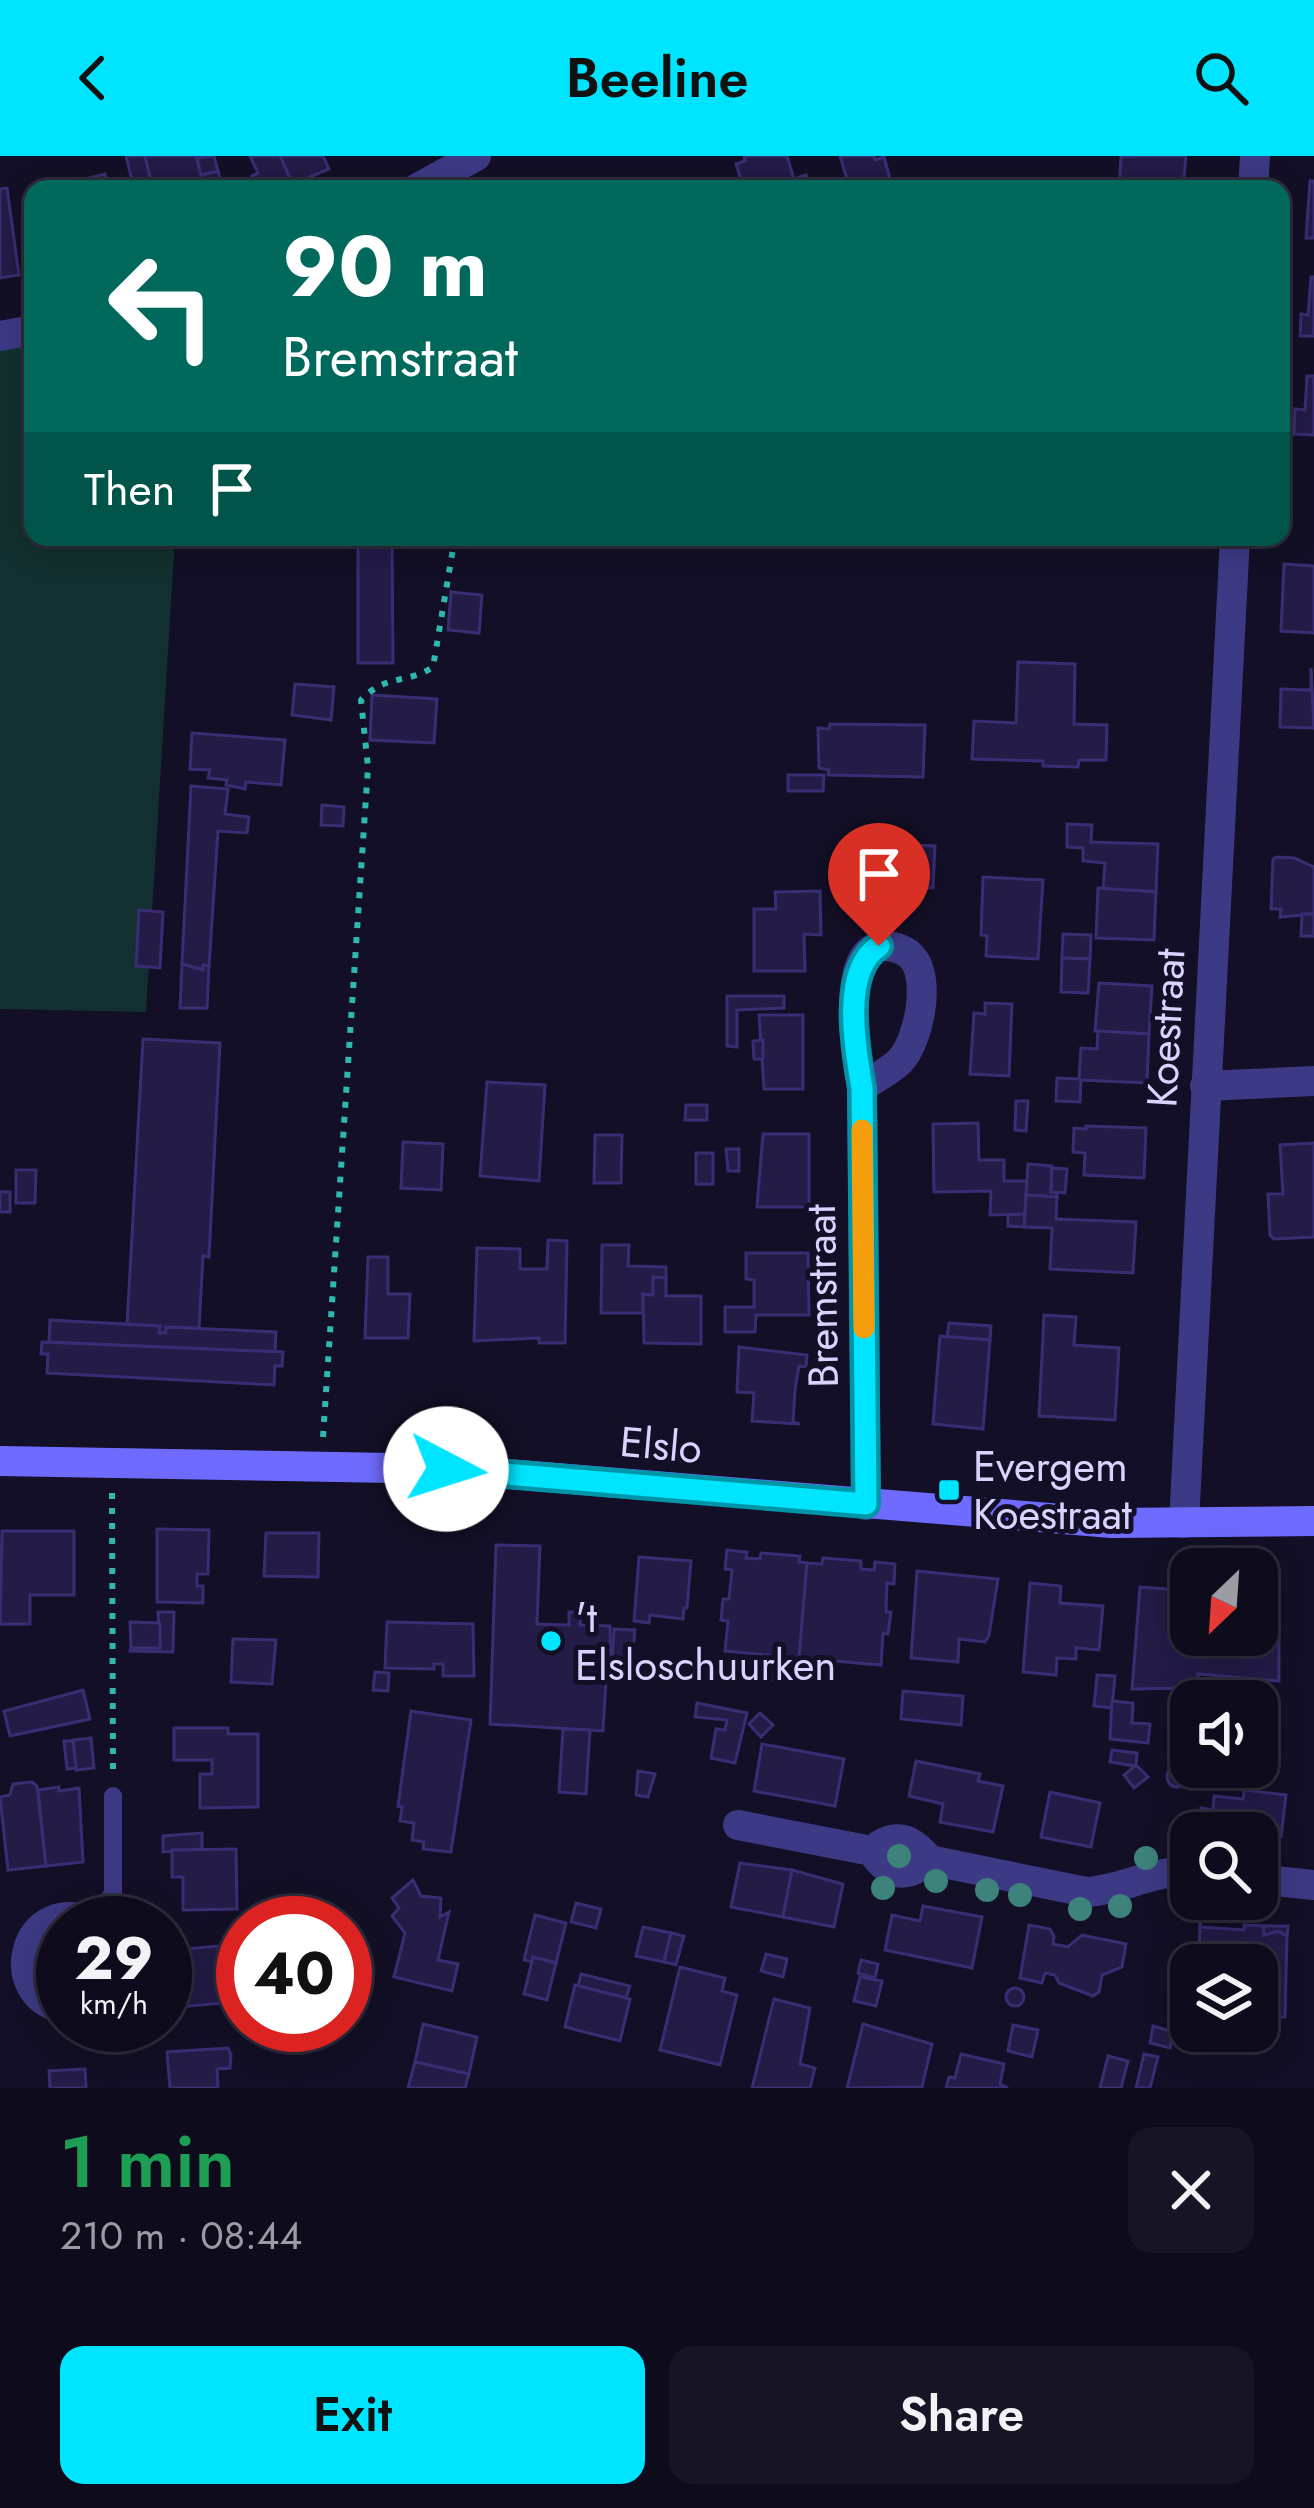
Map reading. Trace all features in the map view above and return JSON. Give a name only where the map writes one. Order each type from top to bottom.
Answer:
[{"type":"street","points":[[432,180],[476,156]]},
{"type":"street","name":"Koestraat","points":[[1184,1523],[1235,546]]},
{"type":"street","points":[[1205,1086],[1314,1081]]},
{"type":"street","name":"Bremstraat","points":[[862,1088],[866,1504]]},
{"type":"street","name":"Elslo","points":[[0,1461],[446,1469],[1112,1523],[1314,1522]]},
{"type":"street","points":[[738,1825],[872,1851],[881,1865],[903,1874],[929,1860],[1086,1892],[1170,1870]]},
{"type":"street","points":[[1278,1881],[1314,1885]]},
{"type":"street","points":[[12,1949],[36,1994]]},
{"type":"lane","points":[[111,1896],[113,1796]]},
{"type":"path","points":[[322,1465],[368,767],[361,700],[377,683],[419,676],[433,667],[453,546]]},
{"type":"path","points":[[112,1463],[113,1796]]},
{"type":"green space","points":[[24,343],[24,546],[174,546],[146,1012],[0,1009],[0,348]]},
{"type":"building","points":[[126,156],[145,156],[151,180],[132,180]]},
{"type":"building","points":[[145,156],[196,156],[201,175],[218,171],[220,180],[151,180]]},
{"type":"building","points":[[214,156],[218,171],[201,175],[197,158]]},
{"type":"building","points":[[250,156],[280,156],[291,180],[254,180],[258,173]]},
{"type":"building","points":[[280,156],[323,156],[329,169],[291,180]]},
{"type":"building","points":[[744,156],[787,156],[794,179],[806,175],[807,180],[741,180],[736,164],[745,161]]},
{"type":"building","points":[[840,156],[884,157],[890,180],[847,180]]},
{"type":"building","points":[[1186,156],[1184,180],[1120,180],[1121,157]]},
{"type":"building","points":[[1310,181],[1314,181],[1314,238],[1306,238]]},
{"type":"building","points":[[7,188],[19,275],[0,278],[0,189]]},
{"type":"building","points":[[1311,277],[1314,336],[1300,336],[1301,314],[1308,315]]},
{"type":"building","points":[[1307,376],[1314,376],[1314,435],[1294,434],[1295,409],[1305,410]]},
{"type":"building","points":[[358,546],[392,546],[393,663],[358,663]]},
{"type":"building","points":[[1284,564],[1314,566],[1314,633],[1281,631]]},
{"type":"building","points":[[451,592],[482,595],[479,633],[448,630]]},
{"type":"building","points":[[1018,662],[1075,664],[1074,724],[1107,725],[1106,760],[1079,760],[1078,767],[972,759],[974,721],[1016,723]]},
{"type":"building","points":[[1311,668],[1314,728],[1280,727],[1281,689],[1311,690]]},
{"type":"building","points":[[295,684],[334,687],[331,720],[292,715]]},
{"type":"building","points":[[372,695],[437,699],[434,743],[370,740]]},
{"type":"building","points":[[830,724],[925,725],[923,777],[828,775],[829,770],[819,768],[818,728],[829,729]]},
{"type":"building","points":[[192,733],[285,740],[281,785],[246,782],[245,789],[208,778],[210,770],[190,769]]},
{"type":"building","points":[[788,775],[824,775],[823,791],[788,791]]},
{"type":"building","points":[[191,786],[228,789],[225,814],[249,817],[247,833],[218,831],[209,966],[203,965],[203,970],[182,964]]},
{"type":"building","points":[[322,805],[344,807],[343,826],[321,825]]},
{"type":"building","points":[[1067,824],[1092,825],[1091,842],[1158,844],[1156,892],[1103,889],[1105,863],[1083,861],[1083,848],[1067,847]]},
{"type":"building","points":[[861,843],[935,846],[933,888],[859,884]]},
{"type":"building","points":[[1273,859],[1314,867],[1314,914],[1280,917],[1281,909],[1271,909]]},
{"type":"building","points":[[983,877],[1043,880],[1038,959],[986,956],[987,936],[981,935]]},
{"type":"building","points":[[1098,888],[1156,892],[1154,940],[1096,938]]},
{"type":"building","points":[[820,891],[821,935],[804,934],[805,971],[754,971],[754,909],[776,909],[775,892]]},
{"type":"building","points":[[139,910],[163,912],[160,968],[136,966]]},
{"type":"building","points":[[1302,914],[1314,914],[1314,936],[1301,936]]},
{"type":"building","points":[[1063,934],[1091,935],[1090,959],[1062,958]]},
{"type":"building","points":[[1062,958],[1090,959],[1088,993],[1061,992]]},
{"type":"building","points":[[182,964],[203,970],[203,965],[209,966],[207,1008],[180,1008]]},
{"type":"building","points":[[1099,983],[1152,986],[1149,1034],[1095,1031]]},
{"type":"building","points":[[727,996],[784,996],[784,1008],[737,1010],[737,1047],[727,1046]]},
{"type":"building","points":[[985,1003],[1012,1004],[1009,1076],[970,1074],[974,1013],[985,1014]]},
{"type":"building","points":[[759,1015],[803,1015],[803,1089],[764,1089]]},
{"type":"building","points":[[1098,1031],[1149,1034],[1147,1083],[1081,1080],[1080,1102],[1056,1101],[1057,1078],[1079,1079],[1081,1048],[1097,1049]]},
{"type":"building","points":[[143,1039],[220,1043],[209,1257],[203,1256],[199,1328],[166,1327],[166,1333],[159,1333],[160,1326],[127,1325]]},
{"type":"building","points":[[763,1040],[763,1059],[754,1059],[753,1041]]},
{"type":"building","points":[[487,1082],[545,1085],[539,1181],[480,1176]]},
{"type":"building","points":[[1016,1101],[1028,1101],[1026,1131],[1015,1130]]},
{"type":"building","points":[[686,1105],[707,1105],[707,1120],[685,1120]]},
{"type":"building","points":[[978,1123],[979,1160],[1004,1160],[1004,1181],[1027,1181],[1025,1214],[990,1215],[991,1191],[934,1192],[933,1124]]},
{"type":"building","points":[[1074,1128],[1146,1128],[1144,1178],[1084,1175],[1085,1153],[1073,1152]]},
{"type":"building","points":[[763,1134],[809,1134],[809,1207],[757,1207]]},
{"type":"building","points":[[595,1135],[622,1135],[621,1183],[594,1183]]},
{"type":"building","points":[[403,1142],[443,1144],[441,1190],[401,1188]]},
{"type":"building","points":[[1314,1143],[1314,1237],[1274,1239],[1268,1194],[1283,1194],[1280,1145]]},
{"type":"building","points":[[726,1149],[739,1149],[739,1171],[728,1171]]},
{"type":"building","points":[[696,1153],[713,1153],[713,1184],[696,1184]]},
{"type":"building","points":[[1028,1164],[1052,1166],[1051,1192],[1057,1192],[1057,1197],[1026,1195]]},
{"type":"building","points":[[1052,1168],[1067,1169],[1065,1193],[1051,1192]]},
{"type":"building","points":[[16,1170],[36,1170],[35,1203],[16,1203]]},
{"type":"building","points":[[0,1192],[10,1192],[10,1212],[0,1212]]},
{"type":"building","points":[[1026,1195],[1057,1197],[1056,1219],[1136,1222],[1133,1273],[1050,1269],[1052,1228],[1024,1227]]},
{"type":"building","points":[[1025,1214],[1024,1227],[1008,1226],[1008,1215]]},
{"type":"building","points":[[548,1240],[567,1241],[565,1343],[539,1343],[539,1338],[474,1341],[477,1248],[520,1249],[520,1269],[547,1269]]},
{"type":"building","points":[[602,1245],[629,1245],[628,1266],[666,1267],[666,1278],[653,1277],[653,1295],[643,1294],[643,1313],[601,1313]]},
{"type":"building","points":[[746,1253],[808,1253],[809,1315],[756,1315],[755,1332],[725,1332],[725,1307],[754,1307],[754,1280],[746,1279]]},
{"type":"building","points":[[368,1257],[388,1257],[388,1294],[410,1294],[408,1338],[365,1338]]},
{"type":"building","points":[[653,1277],[666,1278],[666,1296],[701,1296],[701,1344],[644,1343],[643,1294],[653,1295]]},
{"type":"building","points":[[1044,1315],[1076,1317],[1074,1345],[1119,1348],[1115,1420],[1039,1416]]},
{"type":"building","points":[[50,1320],[160,1326],[159,1333],[166,1333],[166,1327],[276,1332],[275,1352],[49,1342]]},
{"type":"building","points":[[949,1323],[991,1326],[990,1340],[947,1337]]},
{"type":"building","points":[[940,1336],[990,1340],[983,1429],[933,1424]]},
{"type":"building","points":[[42,1342],[283,1352],[282,1366],[275,1366],[274,1385],[47,1373],[48,1354],[41,1354]]},
{"type":"building","points":[[739,1347],[807,1355],[806,1367],[799,1366],[795,1390],[793,1422],[800,1424],[752,1421],[754,1393],[737,1392]]},
{"type":"building","points":[[157,1529],[209,1530],[208,1574],[197,1574],[203,1603],[157,1602]]},
{"type":"building","points":[[2,1531],[74,1531],[74,1595],[30,1595],[30,1624],[0,1624]]},
{"type":"building","points":[[266,1533],[319,1533],[318,1577],[264,1576]]},
{"type":"building","name":"'t Elsloschuurken","points":[[496,1545],[540,1546],[537,1624],[569,1625],[569,1612],[581,1612],[580,1625],[610,1626],[611,1682],[606,1681],[603,1731],[490,1724]]},
{"type":"building","points":[[727,1550],[747,1552],[746,1558],[760,1559],[761,1553],[800,1556],[799,1562],[807,1563],[798,1682],[766,1680],[768,1655],[725,1651],[728,1621],[721,1620],[732,1570],[725,1569]]},
{"type":"building","points":[[639,1557],[691,1561],[683,1619],[650,1615],[649,1623],[634,1621]]},
{"type":"building","points":[[823,1558],[861,1561],[861,1569],[874,1570],[875,1562],[895,1564],[894,1584],[887,1583],[886,1612],[891,1612],[888,1634],[883,1633],[881,1665],[799,1658],[807,1563],[822,1564]]},
{"type":"building","points":[[917,1571],[998,1579],[989,1635],[985,1642],[959,1639],[958,1662],[911,1658]]},
{"type":"building","points":[[1030,1583],[1061,1586],[1060,1603],[1103,1606],[1099,1650],[1076,1648],[1076,1659],[1057,1658],[1056,1675],[1023,1672]]},
{"type":"building","points":[[1140,1587],[1170,1589],[1170,1656],[1278,1656],[1279,1594],[1279,1681],[1198,1674],[1198,1680],[1170,1680],[1170,1688],[1132,1689]]},
{"type":"building","points":[[158,1612],[174,1612],[173,1652],[130,1651],[160,1648]]},
{"type":"building","points":[[130,1622],[160,1623],[160,1648],[131,1648]]},
{"type":"building","points":[[387,1622],[473,1624],[474,1676],[443,1676],[443,1664],[434,1664],[434,1669],[385,1668]]},
{"type":"building","points":[[614,1629],[635,1630],[630,1680],[611,1678]]},
{"type":"building","points":[[233,1639],[276,1640],[272,1684],[231,1682]]},
{"type":"building","points":[[375,1672],[389,1673],[388,1691],[373,1690]]},
{"type":"building","points":[[1097,1675],[1115,1676],[1112,1708],[1094,1706]]},
{"type":"building","points":[[83,1690],[90,1719],[10,1736],[4,1711]]},
{"type":"building","points":[[903,1691],[963,1696],[961,1725],[901,1719]]},
{"type":"building","points":[[1112,1701],[1133,1703],[1132,1723],[1150,1724],[1148,1743],[1110,1739]]},
{"type":"building","points":[[697,1703],[747,1713],[735,1763],[711,1758],[716,1729],[725,1730],[727,1720],[695,1717]]},
{"type":"building","points":[[411,1711],[471,1720],[451,1852],[423,1849],[424,1842],[412,1840],[414,1823],[400,1821]]},
{"type":"building","points":[[760,1713],[773,1725],[761,1737],[749,1724]]},
{"type":"building","points":[[174,1728],[228,1728],[228,1734],[258,1734],[258,1807],[200,1808],[200,1774],[212,1774],[212,1760],[174,1760]]},
{"type":"building","points":[[563,1729],[590,1730],[586,1794],[559,1792]]},
{"type":"building","points":[[91,1738],[94,1768],[76,1770],[73,1740]]},
{"type":"building","points":[[64,1741],[73,1741],[76,1768],[67,1769]]},
{"type":"building","points":[[762,1744],[844,1759],[835,1806],[754,1791]]},
{"type":"building","points":[[1112,1750],[1137,1753],[1136,1765],[1148,1777],[1134,1788],[1124,1775],[1135,1766],[1110,1762]]},
{"type":"building","points":[[916,1761],[980,1774],[978,1781],[1003,1786],[993,1832],[940,1822],[943,1804],[909,1796]]},
{"type":"building","points":[[638,1771],[655,1774],[648,1797],[636,1795]]},
{"type":"building","points":[[13,1784],[37,1786],[46,1866],[8,1870],[0,1797],[10,1795]]},
{"type":"building","points":[[59,1787],[59,1791],[79,1788],[83,1862],[46,1866],[38,1790]]},
{"type":"building","points":[[1244,1790],[1286,1795],[1281,1837],[1278,1812],[1200,1812],[1201,1808],[1213,1810],[1214,1796],[1243,1799]]},
{"type":"building","points":[[1050,1792],[1100,1803],[1091,1847],[1041,1837]]},
{"type":"building","points":[[202,1833],[202,1849],[163,1852],[163,1836]]},
{"type":"building","points":[[236,1849],[237,1896],[216,1896],[216,1909],[192,1910],[192,1896],[183,1896],[183,1877],[172,1877],[172,1850]]},
{"type":"building","points":[[740,1863],[792,1870],[783,1917],[731,1907]]},
{"type":"building","points":[[792,1870],[843,1884],[834,1927],[783,1917]]},
{"type":"building","points":[[413,1880],[421,1896],[441,1898],[440,1917],[449,1912],[438,1960],[458,1964],[452,1991],[394,1977],[405,1933],[392,1916],[399,1908],[392,1898]]},
{"type":"building","points":[[576,1903],[601,1909],[596,1928],[571,1922]]},
{"type":"building","points":[[923,1906],[982,1917],[972,1968],[885,1950],[892,1915],[920,1921]]},
{"type":"building","points":[[535,1915],[566,1923],[556,1963],[533,1957],[532,1962],[524,1960]]},
{"type":"building","points":[[1200,1920],[1201,1927],[1244,1930],[1244,1925],[1264,1926],[1264,1935],[1278,1931],[1287,1936],[1285,2017],[1278,2017],[1278,1944],[1199,1944]]},
{"type":"building","points":[[1029,1925],[1050,1929],[1053,1944],[1068,1947],[1082,1935],[1126,1944],[1122,1967],[1102,1975],[1099,1992],[1093,1996],[1059,1983],[1055,1975],[1045,1973],[1042,1983],[1020,1978]]},
{"type":"building","points":[[1264,1926],[1288,1926],[1287,1936],[1278,1931],[1264,1935]]},
{"type":"building","points":[[643,1927],[671,1933],[664,1962],[636,1956]]},
{"type":"building","points":[[671,1933],[684,1936],[676,1965],[664,1962]]},
{"type":"building","points":[[216,1946],[216,2004],[192,2006],[192,1948]]},
{"type":"building","points":[[766,1954],[787,1959],[783,1977],[761,1971]]},
{"type":"building","points":[[533,1957],[556,1963],[547,2000],[524,1994]]},
{"type":"building","points":[[861,1960],[878,1964],[875,1978],[858,1973]]},
{"type":"building","points":[[680,1967],[725,1978],[722,1991],[737,1995],[720,2065],[660,2050]]},
{"type":"building","points":[[581,1974],[630,1986],[626,1998],[578,1986]]},
{"type":"building","points":[[860,1977],[882,1981],[876,2006],[854,2001]]},
{"type":"building","points":[[575,1985],[630,1999],[620,2041],[565,2027]]},
{"type":"building","points":[[1015,1988],[1024,1997],[1015,2006],[1006,1997]]},
{"type":"building","points":[[774,1999],[810,2008],[800,2064],[815,2068],[810,2088],[752,2088]]},
{"type":"building","points":[[423,2024],[477,2037],[469,2074],[415,2062]]},
{"type":"building","points":[[863,2024],[932,2044],[922,2087],[847,2088]]},
{"type":"building","points":[[1013,2025],[1038,2030],[1032,2057],[1008,2051]]},
{"type":"building","points":[[1153,2026],[1170,2031],[1170,2048],[1150,2043]]},
{"type":"building","points":[[167,2052],[230,2052],[230,2068],[217,2069],[218,2088],[170,2088]]},
{"type":"building","points":[[961,2054],[1004,2064],[1000,2084],[1008,2088],[946,2088],[949,2077],[955,2078]]},
{"type":"building","points":[[1144,2054],[1158,2057],[1150,2088],[1136,2088]]},
{"type":"building","points":[[1108,2056],[1128,2061],[1121,2088],[1100,2088]]},
{"type":"building","points":[[415,2062],[469,2074],[465,2088],[408,2088]]},
{"type":"building","points":[[85,2069],[86,2088],[50,2088],[49,2071]]},
{"type":"slow traffic","points":[[862,1130],[864,1328]]},
{"type":"place","name":"Evergem Koestraat","points":[[949,1490]]},
{"type":"place","name":"'t Elsloschuurken","points":[[551,1641]]},
{"type":"route","points":[[446,1469],[866,1504],[862,1088],[854,984],[865,955],[879,946]]}]
